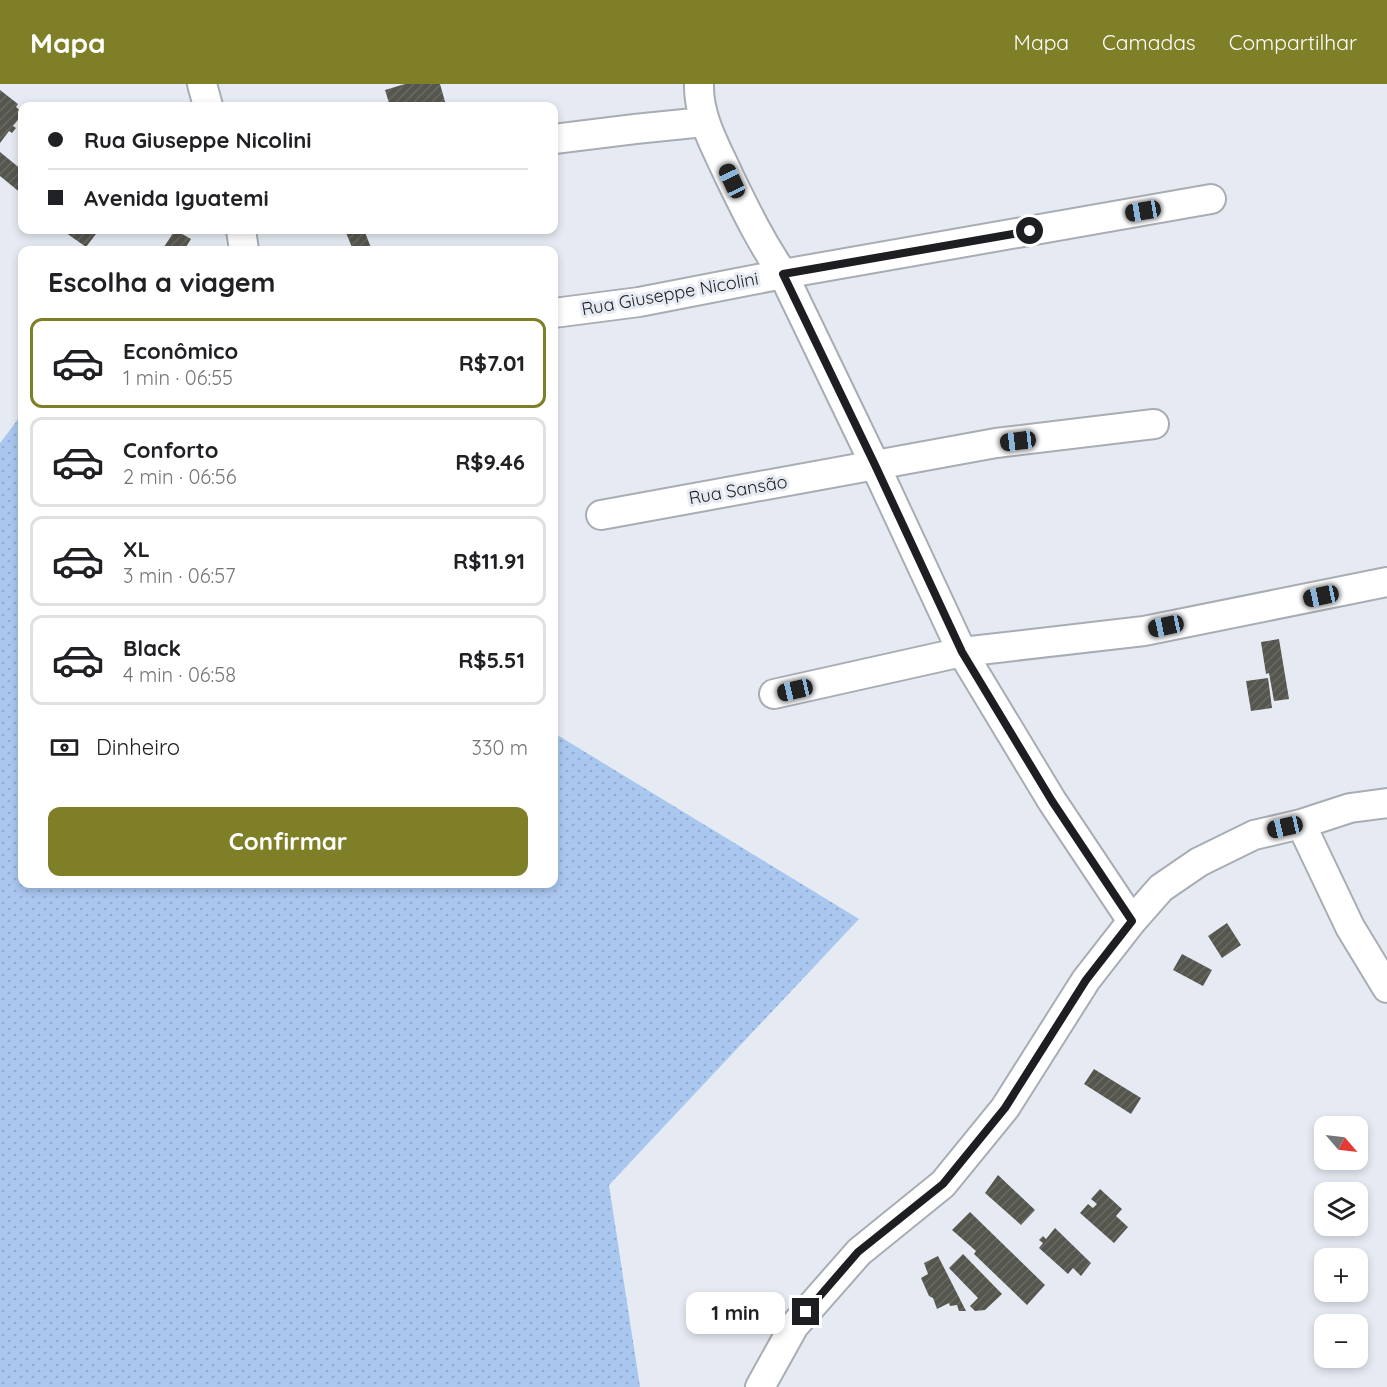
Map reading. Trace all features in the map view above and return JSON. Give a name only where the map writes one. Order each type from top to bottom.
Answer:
[{"type":"street","points":[[202,84],[207,102]]},
{"type":"street","points":[[699,84],[704,122],[764,246],[783,274],[962,652],[1052,801],[1132,921]]},
{"type":"street","points":[[558,139],[704,122]]},
{"type":"street","name":"Rua Giuseppe Nicolini","points":[[558,312],[639,302],[783,274],[1211,199]]},
{"type":"street","name":"Rua Sansão","points":[[601,515],[996,443],[1154,424]]},
{"type":"street","points":[[774,694],[962,652],[1144,631],[1387,582]]},
{"type":"street","points":[[760,1387],[794,1326],[858,1252],[943,1184],[1005,1108],[1086,980],[1161,888],[1199,862],[1254,835],[1301,824],[1350,808],[1387,803]]},
{"type":"street","points":[[1301,824],[1350,927],[1387,988]]},
{"type":"shaded area","points":[[18,419],[18,888],[558,888],[558,735],[859,919],[609,1185],[640,1387],[0,1387],[0,443]]},
{"type":"building","points":[[405,84],[440,84],[445,102],[389,102],[385,90]]},
{"type":"building","points":[[0,90],[18,104],[16,107],[18,120],[13,126],[16,128],[12,133],[9,131],[0,143]]},
{"type":"building","points":[[0,152],[18,167],[18,191],[0,176]]},
{"type":"building","points":[[68,234],[96,234],[85,246]]},
{"type":"building","points":[[172,234],[182,234],[191,239],[187,246],[165,246]]},
{"type":"building","points":[[347,234],[366,234],[370,246],[351,246]]},
{"type":"building","points":[[1279,639],[1289,699],[1274,701],[1269,673],[1266,674],[1261,642]]},
{"type":"building","points":[[1268,678],[1272,708],[1251,711],[1246,681]]},
{"type":"building","points":[[1227,923],[1241,945],[1222,958],[1208,936]]},
{"type":"building","points":[[1182,954],[1212,970],[1203,986],[1173,970]]},
{"type":"building","points":[[1094,1069],[1141,1098],[1131,1114],[1084,1084]]},
{"type":"building","points":[[998,1175],[1035,1210],[1021,1225],[985,1193]]},
{"type":"building","points":[[1100,1189],[1122,1209],[1116,1216],[1128,1227],[1114,1243],[1080,1213],[1088,1204],[1093,1208],[1097,1204],[1091,1199]]},
{"type":"building","points":[[970,1212],[1045,1285],[1027,1305],[974,1254],[976,1251],[952,1230]]},
{"type":"building","points":[[1055,1228],[1091,1263],[1081,1276],[1073,1268],[1068,1274],[1039,1248],[1043,1243],[1039,1240],[1043,1236],[1046,1239]]},
{"type":"building","points":[[963,1254],[1002,1294],[985,1310],[975,1311],[970,1306],[978,1298],[949,1268]]},
{"type":"building","points":[[938,1256],[966,1311],[959,1311],[957,1305],[950,1306],[949,1303],[937,1309],[933,1298],[929,1296],[921,1278],[928,1274],[924,1263]]},
{"type":"route","points":[[806,1312],[858,1252],[943,1184],[1005,1108],[1086,980],[1132,921],[1052,801],[962,652],[783,274],[1030,231]]}]
